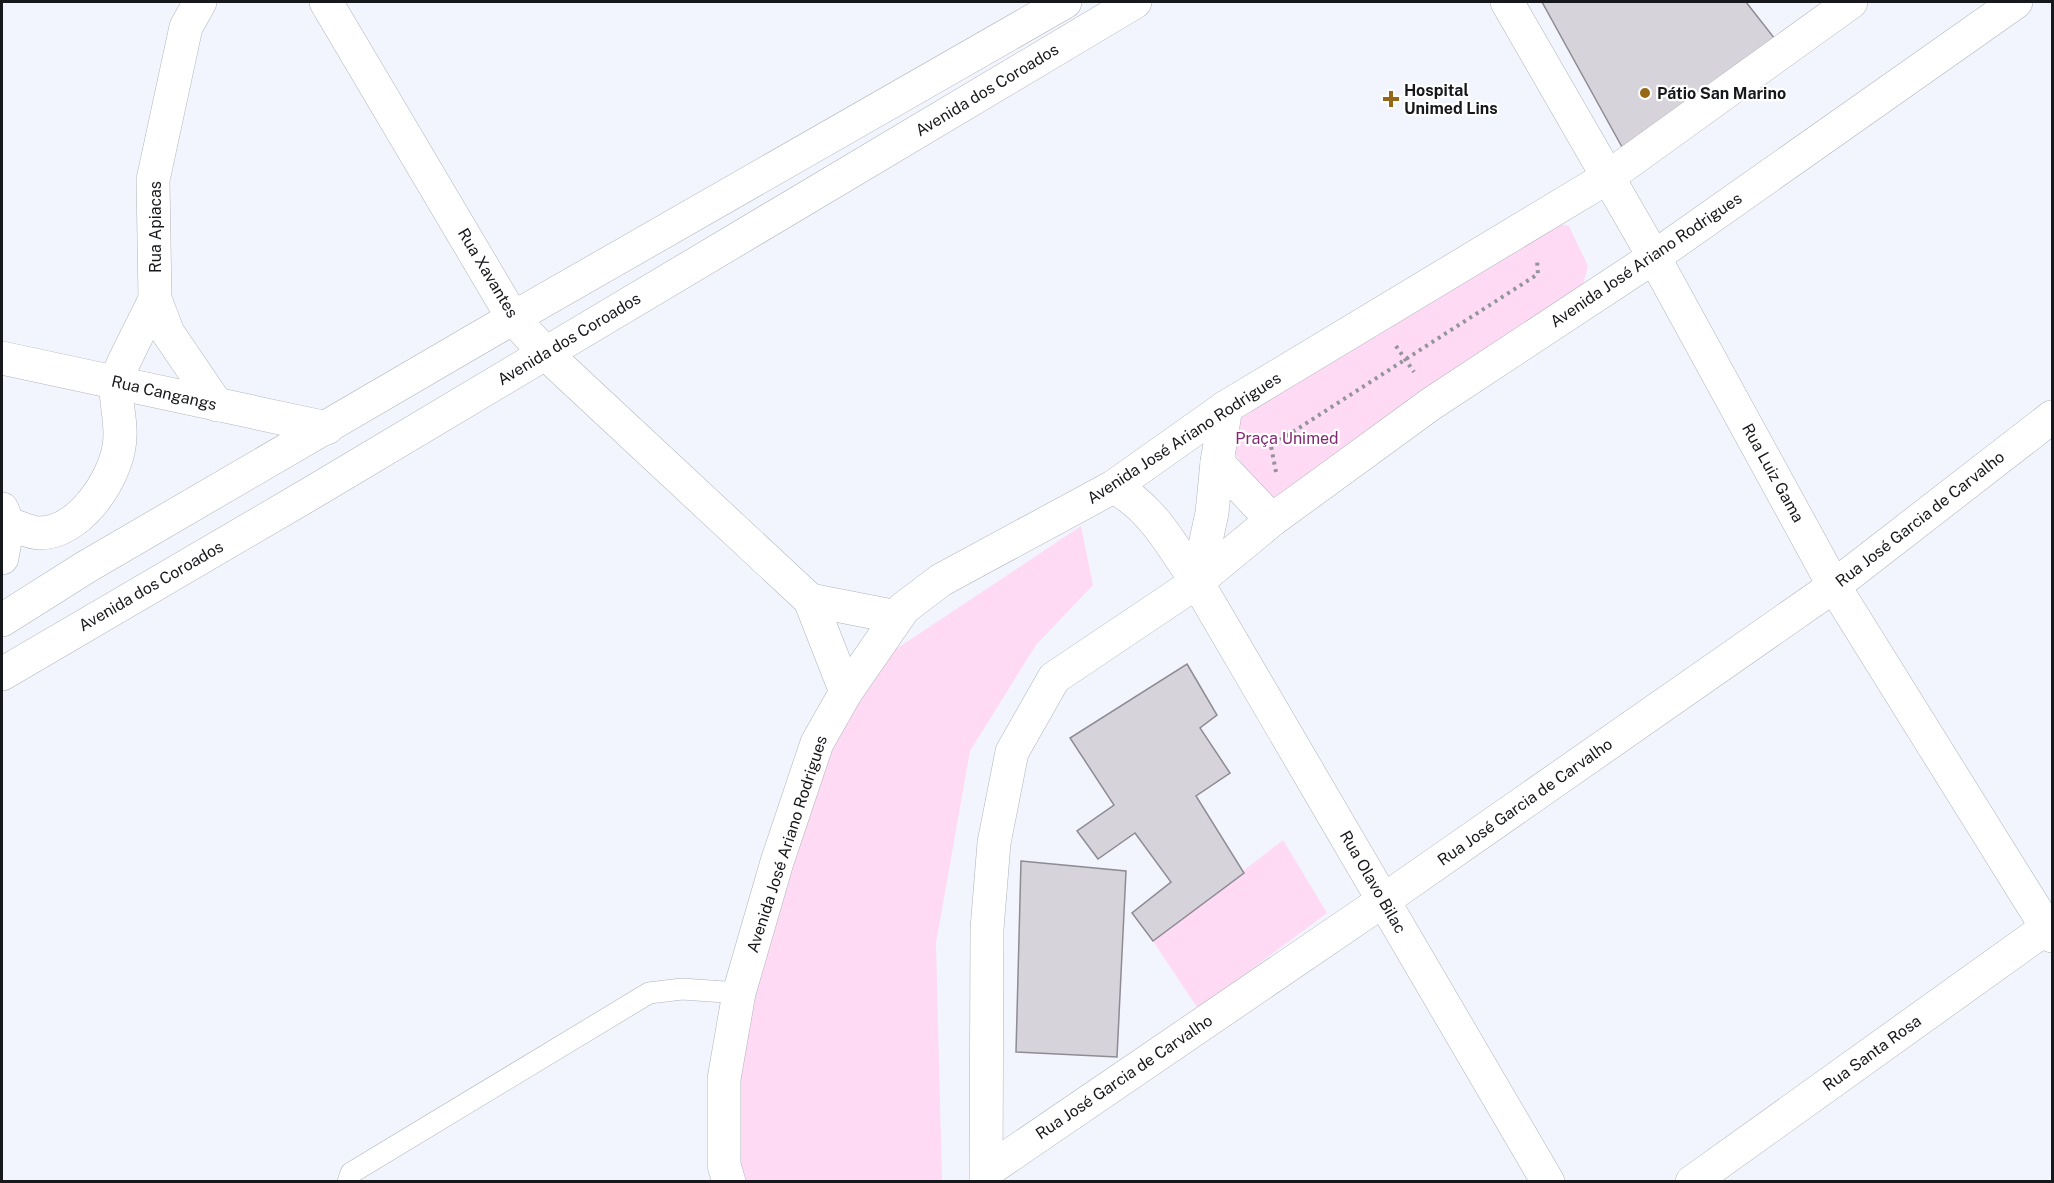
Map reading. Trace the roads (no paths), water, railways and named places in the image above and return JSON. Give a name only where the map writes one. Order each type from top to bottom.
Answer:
[{"type":"street","name":"Rua Apiacas","points":[[200,2],[186,27],[153,180],[155,299],[168,333],[217,405]]},
{"type":"street","name":"Rua Xavantes","points":[[326,2],[513,318],[545,353],[810,600],[846,692]]},
{"type":"street","points":[[2,620],[86,567],[513,318],[1065,2]]},
{"type":"street","name":"Avenida dos Coroados","points":[[2,674],[1136,2]]},
{"type":"street","name":"Rua Luiz Gama","points":[[1507,2],[1654,257],[1834,586],[2051,929]]},
{"type":"street","name":"Avenida José Ariano Rodrigues","points":[[729,1182],[724,1165],[724,1079],[739,993],[777,862],[817,743],[846,692],[904,608],[941,580],[1113,487],[1226,408],[1608,177],[1851,2]]},
{"type":"street","name":"Avenida José Ariano Rodrigues","points":[[986,1176],[987,930],[994,843],[1012,752],[1054,678],[1197,582],[1272,520],[1431,404],[1654,257],[2016,2]]},
{"type":"street","points":[[2,558],[5,516],[39,533],[57,528],[80,516],[99,494],[113,469],[119,447],[121,414],[116,381],[155,299]]},
{"type":"street","name":"Rua Cangangs","points":[[2,358],[327,428]]},
{"type":"street","points":[[1197,582],[1212,513],[1226,408]]},
{"type":"street","name":"Rua José Garcia de Carvalho","points":[[986,1176],[1834,586],[2052,417]]},
{"type":"street","points":[[1217,462],[1272,520]]},
{"type":"street","name":"Rua Olavo Bilac","points":[[1113,487],[1131,496],[1143,507],[1197,582],[1548,1182]]},
{"type":"street","points":[[810,600],[897,617]]},
{"type":"street","name":"Rua Santa Rosa","points":[[1692,1182],[2051,929]]},
{"type":"lane","points":[[348,1182],[351,1173],[649,993],[682,988],[739,993]]},
{"type":"place","name":"Pátio San Marino","points":[[1645,93]]},
{"type":"place","name":"Hospital Unimed Lins","points":[[1391,99]]},
{"type":"park label","name":"Praça Unimed","points":[[1287,438]]}]
